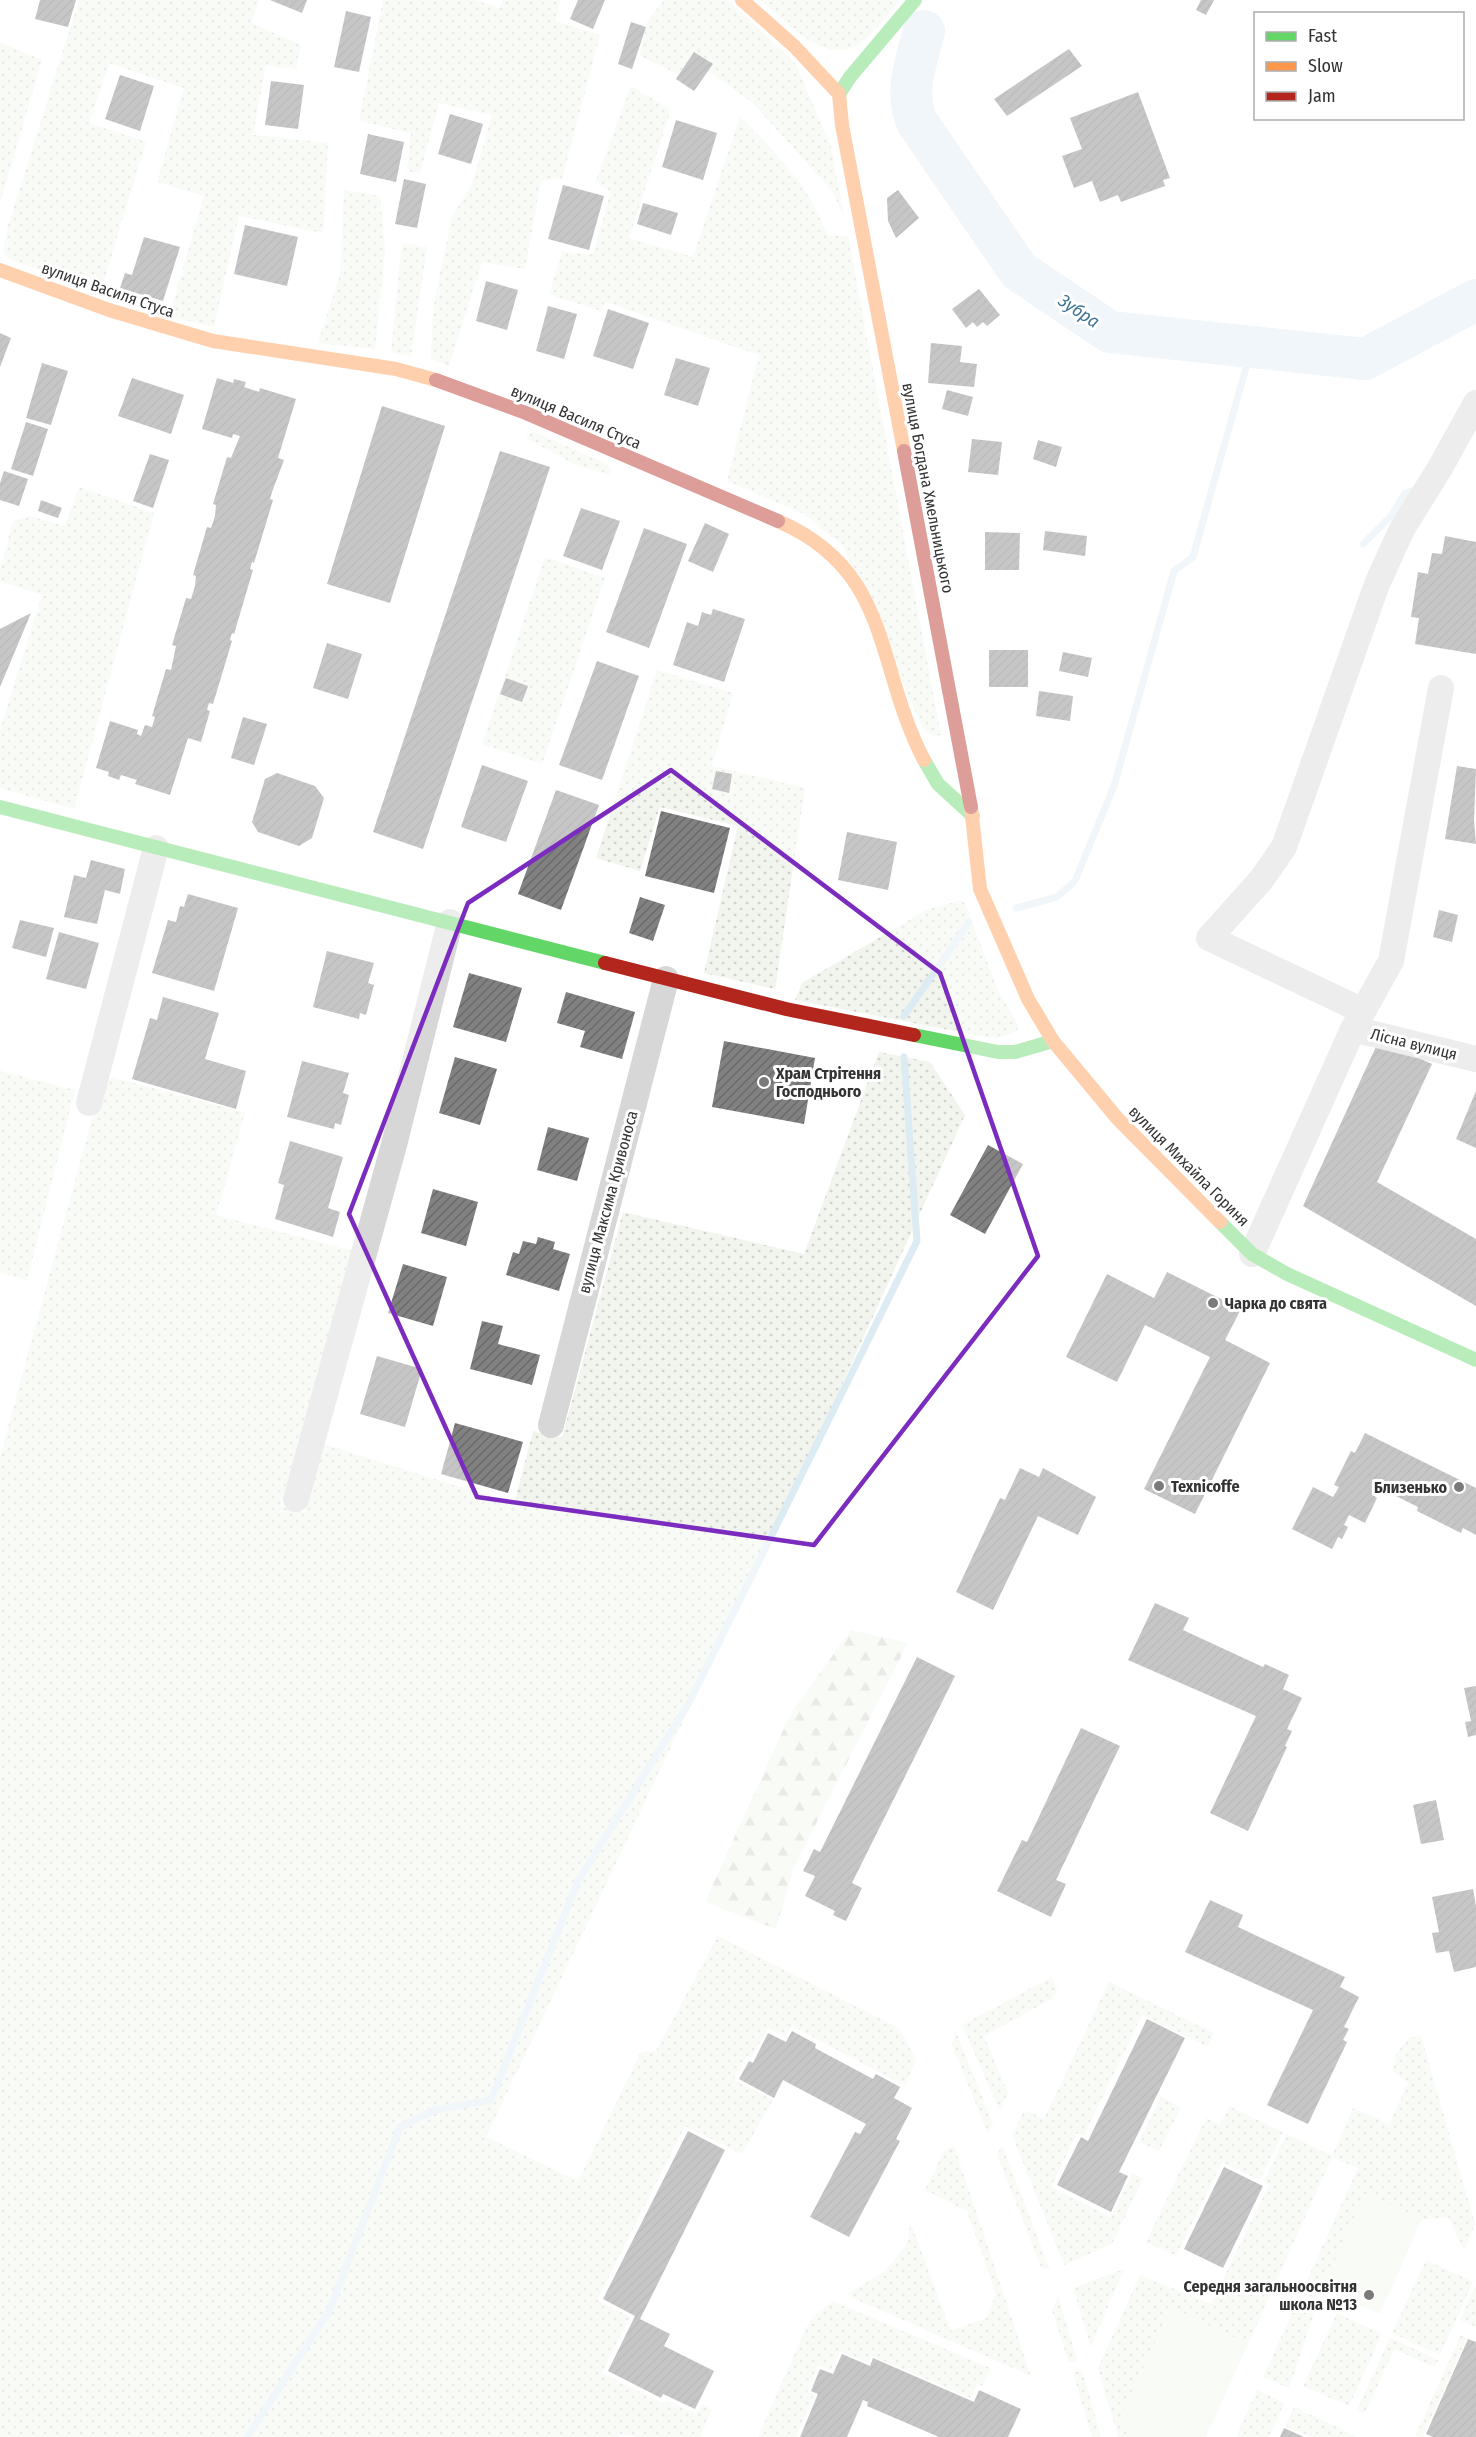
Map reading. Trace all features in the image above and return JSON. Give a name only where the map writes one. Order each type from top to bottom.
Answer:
[{"type":"street","points":[[742,0],[794,46],[839,94],[915,0]]},
{"type":"street","name":"вулиця Богдана Хмельницького","points":[[839,94],[846,149],[973,816],[980,889]]},
{"type":"street","name":"вулиця Василя Стуса","points":[[0,270],[109,310],[213,341],[396,369],[456,386],[537,417],[801,531],[822,545],[845,566],[856,583],[869,605],[907,727],[930,772],[945,791],[973,816]]},
{"type":"street","name":"Лісна вулиця","points":[[1476,403],[1440,468],[1402,529],[1377,584],[1284,847],[1261,880],[1209,938],[1358,1020],[1476,1059]]},
{"type":"street","points":[[1252,1254],[1358,1020],[1391,961],[1441,688]]},
{"type":"street","points":[[0,807],[786,1009],[998,1052],[1015,1052],[1053,1041]]},
{"type":"street","points":[[89,1103],[156,848]]},
{"type":"street","name":"вулиця Михайла Гориня","points":[[980,889],[1028,999],[1053,1041],[1117,1118],[1252,1254],[1287,1274],[1476,1360]]},
{"type":"street","points":[[296,1499],[394,1145],[450,922]]},
{"type":"street","name":"вулиця Максима Кривоноса","points":[[550,1425],[666,979]]},
{"type":"highlighted area","points":[[671,770],[940,973],[1038,1256],[814,1545],[477,1497],[349,1214],[468,903]]},
{"type":"green space","points":[[79,0],[259,0],[251,23],[301,45],[296,69],[266,65],[253,135],[328,143],[323,233],[239,216],[214,327],[169,316],[204,196],[157,182],[184,88],[109,63],[89,123],[146,142],[102,287],[93,290],[7,258],[3,251],[8,226]]},
{"type":"green space","points":[[383,0],[475,0],[499,8],[503,0],[561,0],[555,21],[600,35],[562,179],[541,180],[525,269],[482,262],[449,366],[431,359],[433,309],[452,216],[472,184],[492,115],[439,103],[420,173],[407,171],[411,133],[359,121]]},
{"type":"green space","points":[[664,0],[728,0],[795,63],[831,146],[844,217],[832,191],[753,103],[701,66],[688,79],[640,56],[647,22]]},
{"type":"green space","points":[[760,0],[901,0],[865,40],[846,50],[832,50],[806,38]]},
{"type":"green space","points":[[0,42],[42,60],[0,203]]},
{"type":"green space","points":[[631,86],[671,110],[629,238],[693,257],[740,117],[790,171],[811,201],[827,235],[848,236],[941,735],[935,736],[924,731],[843,546],[804,514],[727,481],[759,355],[605,302],[601,311],[549,294],[562,252],[593,254],[611,191],[595,183]]},
{"type":"green space","points":[[344,190],[380,196],[385,251],[375,349],[318,343],[340,275]]},
{"type":"green space","points":[[402,243],[427,247],[411,356],[391,353]]},
{"type":"green space","points":[[532,431],[607,464],[611,469],[610,475],[576,465],[526,438]]},
{"type":"green space","points":[[79,487],[154,513],[74,809],[0,788],[0,730],[42,595],[0,581],[0,570],[13,521],[30,516],[65,526]]},
{"type":"green space","points":[[545,557],[605,578],[542,764],[482,744]]},
{"type":"green space","points":[[657,670],[733,693],[712,766],[805,788],[775,989],[704,973],[738,826],[660,807],[640,871],[596,858]]},
{"type":"green space","points":[[959,901],[964,902],[966,906],[997,988],[1018,1025],[1017,1031],[996,1039],[795,1000],[802,983],[928,909]]},
{"type":"green space","points":[[879,1052],[930,1062],[965,1115],[817,1439],[486,2137],[578,2181],[641,2052],[656,2051],[718,1936],[900,2029],[916,2060],[905,2086],[792,2026],[785,2037],[768,2028],[751,2058],[747,2056],[734,2080],[773,2100],[742,2154],[685,2126],[597,2300],[630,2317],[602,2373],[664,2404],[666,2400],[696,2414],[702,2404],[712,2409],[700,2437],[639,2437],[619,2434],[618,2437],[0,2437],[0,1457],[100,1089],[112,1077],[245,1113],[216,1215],[353,1251],[280,1506],[305,1512],[324,1444],[514,1504],[533,1431],[562,1438],[623,1212],[804,1254]]},
{"type":"green space","points":[[0,1071],[75,1090],[27,1280],[0,1273]]},
{"type":"green space","points":[[851,1630],[908,1643],[793,1869],[776,1929],[705,1902],[791,1713]]},
{"type":"green space","points":[[1052,1977],[1057,1990],[1053,1998],[984,2036],[1008,2093],[1000,2111],[962,2025]]},
{"type":"green space","points":[[1109,1982],[1214,2033],[1207,2046],[1142,2015],[1084,2136],[1077,2133],[1051,2187],[1111,2217],[1133,2173],[1143,2179],[1112,2244],[1064,2265],[1012,2135],[1023,2113],[1029,2112],[1044,2119]]},
{"type":"green space","points":[[956,2032],[993,2124],[988,2134],[952,2045]]},
{"type":"green space","points":[[1421,2036],[1475,2224],[1464,2251],[1449,2218],[1422,2219],[1365,2194],[1322,2289],[1289,2388],[1263,2377],[1358,2168],[1332,2157],[1248,2344],[1171,2308],[1122,2414],[1129,2437],[1118,2437],[1098,2368],[1140,2275],[1211,2304],[1269,2185],[1264,2181],[1287,2134],[1332,2156],[1353,2108],[1389,2124],[1408,2083],[1393,2071],[1396,2054],[1409,2038]]},
{"type":"green space","points":[[1161,2097],[1181,2107],[1159,2151],[1139,2142]]},
{"type":"green space","points":[[1229,2106],[1283,2132],[1260,2180],[1222,2162],[1176,2256],[1146,2242],[1206,2118],[1220,2125]]},
{"type":"green space","points":[[1002,2145],[1050,2270],[1041,2267],[997,2155]]},
{"type":"green space","points":[[954,2146],[1031,2376],[846,2295],[885,2271],[908,2243],[910,2221],[951,2331],[986,2318],[996,2294],[967,2211],[925,2190],[944,2151]]},
{"type":"green space","points":[[1365,2194],[1422,2219],[1380,2314],[1322,2289]]},
{"type":"green space","points":[[1426,2260],[1473,2282],[1440,2355],[1392,2333]]},
{"type":"green space","points":[[1124,2269],[1091,2347],[1073,2288]]},
{"type":"green space","points":[[1476,2285],[1476,2327],[1460,2320]]},
{"type":"green space","points":[[1058,2295],[1077,2360],[1069,2363],[1052,2311]]},
{"type":"green space","points":[[833,2301],[990,2368],[983,2386],[977,2384],[971,2398],[872,2356],[868,2363],[840,2351],[831,2370],[818,2365],[807,2392],[814,2395],[796,2437],[758,2437],[805,2330],[813,2317]]},
{"type":"green space","points":[[1171,2308],[1248,2344],[1206,2437],[1129,2437],[1122,2414]]},
{"type":"green space","points":[[1337,2313],[1382,2334],[1349,2406],[1303,2386]]},
{"type":"green space","points":[[1461,2335],[1467,2338],[1423,2435],[1427,2437],[1415,2436]]},
{"type":"green space","points":[[1390,2338],[1438,2360],[1435,2367],[1394,2349],[1365,2413],[1357,2410]]},
{"type":"green space","points":[[1082,2370],[1101,2437],[1092,2437],[1073,2373]]},
{"type":"green space","points":[[1257,2390],[1284,2403],[1269,2437],[1236,2437]]},
{"type":"green space","points":[[1294,2407],[1358,2437],[1311,2437],[1285,2426]]},
{"type":"building","points":[[40,0],[76,0],[68,27],[35,19]]},
{"type":"building","points":[[270,0],[307,0],[302,13]]},
{"type":"building","points":[[578,0],[605,0],[593,29],[570,19]]},
{"type":"building","points":[[1201,0],[1214,0],[1206,15],[1196,10]]},
{"type":"building","points":[[346,11],[371,17],[359,72],[334,67]]},
{"type":"building","points":[[631,22],[646,27],[632,69],[618,64]]},
{"type":"building","points":[[1069,49],[1082,66],[1007,116],[994,99]]},
{"type":"building","points":[[694,52],[713,64],[694,91],[676,79]]},
{"type":"building","points":[[120,75],[154,86],[140,131],[105,119]]},
{"type":"building","points":[[271,81],[304,85],[298,129],[265,125]]},
{"type":"building","points":[[1138,92],[1170,178],[1163,180],[1165,186],[1121,202],[1118,195],[1100,202],[1092,181],[1074,188],[1062,156],[1082,149],[1070,118]]},
{"type":"building","points":[[450,114],[483,124],[471,164],[438,154]]},
{"type":"building","points":[[676,120],[717,133],[703,180],[662,167]]},
{"type":"building","points":[[368,134],[404,142],[396,182],[360,174]]},
{"type":"building","points":[[404,179],[426,184],[417,228],[395,224]]},
{"type":"building","points":[[563,185],[604,196],[589,250],[548,239]]},
{"type":"building","points":[[898,190],[919,218],[896,238],[888,221],[887,198]]},
{"type":"building","points":[[643,203],[678,213],[671,235],[637,224]]},
{"type":"building","points":[[245,225],[298,237],[287,286],[234,274]]},
{"type":"building","points":[[144,237],[180,247],[163,301],[120,288],[125,273],[132,275]]},
{"type":"building","points":[[486,281],[518,290],[507,330],[476,321]]},
{"type":"building","points":[[979,289],[1000,315],[987,326],[983,322],[977,327],[973,322],[966,328],[952,309]]},
{"type":"building","points":[[548,306],[577,314],[564,359],[536,351]]},
{"type":"building","points":[[608,309],[649,323],[633,369],[593,356]]},
{"type":"building","points":[[0,333],[11,338],[0,367]]},
{"type":"building","points":[[931,343],[962,346],[960,362],[977,364],[974,387],[928,383]]},
{"type":"building","points":[[676,358],[710,368],[698,406],[664,395]]},
{"type":"building","points":[[42,363],[68,371],[51,425],[26,418]]},
{"type":"building","points":[[132,378],[184,395],[171,434],[118,416]]},
{"type":"building","points":[[217,378],[233,383],[234,379],[246,382],[244,387],[259,392],[260,388],[296,399],[278,458],[284,460],[270,499],[273,500],[254,563],[252,562],[250,569],[253,570],[234,634],[232,633],[230,640],[232,641],[213,704],[209,703],[207,710],[210,711],[201,742],[188,738],[170,795],[135,784],[137,780],[121,775],[119,780],[108,776],[109,772],[96,768],[110,721],[138,730],[137,734],[141,736],[145,725],[152,727],[155,717],[152,716],[166,669],[171,670],[176,646],[172,645],[186,598],[191,599],[195,586],[196,576],[193,575],[207,527],[211,528],[215,516],[216,505],[213,504],[227,457],[231,458],[240,436],[233,434],[232,438],[202,429]]},
{"type":"building","points":[[947,390],[973,397],[968,416],[942,409]]},
{"type":"building","points":[[382,406],[445,426],[390,603],[327,584]]},
{"type":"building","points":[[26,422],[48,429],[33,476],[11,469]]},
{"type":"building","points":[[972,439],[1002,442],[998,475],[968,472]]},
{"type":"building","points":[[1038,440],[1062,447],[1056,467],[1033,459]]},
{"type":"building","points":[[500,451],[550,467],[423,849],[373,832]]},
{"type":"building","points":[[150,454],[169,460],[153,508],[133,501]]},
{"type":"building","points":[[4,471],[28,479],[19,506],[0,500],[0,483]]},
{"type":"building","points":[[41,500],[62,508],[58,518],[38,511]]},
{"type":"building","points":[[581,508],[620,521],[602,570],[563,556]]},
{"type":"building","points":[[705,523],[729,534],[713,572],[688,561]]},
{"type":"building","points":[[644,528],[687,544],[649,648],[606,632]]},
{"type":"building","points":[[1045,531],[1087,536],[1085,556],[1043,550]]},
{"type":"building","points":[[985,532],[1020,533],[1019,570],[985,570]]},
{"type":"building","points":[[1445,536],[1476,542],[1476,654],[1415,644],[1419,618],[1411,617],[1418,572],[1428,574],[1432,553],[1442,554]]},
{"type":"building","points":[[713,609],[745,619],[724,682],[673,665],[687,622],[698,626],[702,612],[711,615]]},
{"type":"building","points":[[31,613],[0,687],[0,629]]},
{"type":"building","points":[[327,643],[362,654],[348,699],[313,688]]},
{"type":"building","points":[[989,650],[1028,650],[1028,687],[989,687]]},
{"type":"building","points":[[1063,652],[1092,658],[1088,677],[1059,671]]},
{"type":"building","points":[[597,661],[639,676],[602,780],[559,765]]},
{"type":"building","points":[[506,678],[528,686],[522,702],[500,694]]},
{"type":"building","points":[[1039,691],[1073,696],[1070,721],[1036,716]]},
{"type":"building","points":[[243,717],[267,724],[254,765],[231,758]]},
{"type":"building","points":[[482,765],[528,781],[506,842],[461,827]]},
{"type":"building","points":[[1457,766],[1476,769],[1474,820],[1476,844],[1445,839]]},
{"type":"building","points":[[716,771],[732,774],[729,793],[712,789]]},
{"type":"building","points":[[277,773],[315,786],[324,798],[312,838],[299,846],[258,832],[252,822],[265,779]]},
{"type":"building","points":[[556,790],[599,805],[561,910],[518,894]]},
{"type":"building","points":[[661,811],[730,828],[714,893],[645,876]]},
{"type":"building","points":[[847,832],[897,842],[888,890],[838,880]]},
{"type":"building","points":[[91,860],[125,869],[120,894],[105,890],[97,924],[64,917],[74,875],[86,878]]},
{"type":"building","points":[[188,894],[238,908],[214,991],[152,973],[168,920],[176,922],[180,906],[184,907]]},
{"type":"building","points":[[640,897],[665,905],[653,941],[629,933]]},
{"type":"building","points":[[1439,910],[1458,915],[1452,942],[1433,937]]},
{"type":"building","points":[[20,920],[54,928],[46,957],[12,948]]},
{"type":"building","points":[[59,932],[99,943],[86,989],[46,979]]},
{"type":"building","points":[[327,951],[374,963],[368,983],[374,985],[366,1015],[360,1013],[359,1019],[313,1007]]},
{"type":"building","points":[[469,973],[522,988],[506,1042],[453,1027]]},
{"type":"building","points":[[566,992],[635,1012],[622,1059],[580,1047],[585,1031],[557,1023]]},
{"type":"building","points":[[163,997],[219,1013],[205,1059],[246,1071],[236,1109],[132,1079],[150,1018],[157,1020]]},
{"type":"building","points":[[1379,1040],[1432,1064],[1377,1182],[1476,1239],[1476,1306],[1303,1206]]},
{"type":"building","name":"Храм Стрітення Господнього","points":[[724,1041],[815,1058],[804,1124],[712,1107]]},
{"type":"building","points":[[455,1057],[497,1069],[480,1125],[439,1113]]},
{"type":"building","points":[[302,1061],[349,1073],[343,1093],[349,1095],[341,1125],[335,1123],[334,1129],[287,1117]]},
{"type":"building","points":[[1476,1091],[1476,1148],[1456,1139]]},
{"type":"building","points":[[548,1127],[589,1138],[577,1181],[537,1170]]},
{"type":"building","points":[[290,1141],[343,1157],[328,1208],[340,1212],[333,1237],[275,1219],[284,1185],[278,1183]]},
{"type":"building","points":[[988,1145],[1023,1164],[985,1234],[950,1215]]},
{"type":"building","points":[[433,1189],[478,1202],[466,1246],[421,1233]]},
{"type":"building","points":[[538,1237],[555,1242],[553,1249],[570,1254],[559,1291],[506,1275],[513,1252],[519,1254],[523,1241],[536,1244]]},
{"type":"building","points":[[403,1264],[447,1277],[433,1326],[388,1313]]},
{"type":"building","points":[[1167,1272],[1241,1309],[1225,1340],[1270,1363],[1195,1514],[1144,1489],[1210,1357],[1145,1325],[1117,1382],[1066,1357],[1107,1274],[1154,1298]]},
{"type":"building","points":[[482,1321],[503,1326],[498,1344],[540,1355],[532,1385],[470,1369]]},
{"type":"building","points":[[377,1356],[422,1369],[405,1427],[360,1414]]},
{"type":"building","points":[[455,1423],[523,1442],[508,1493],[441,1474]]},
{"type":"building","points":[[1365,1433],[1476,1488],[1476,1535],[1463,1528],[1461,1533],[1417,1511],[1418,1507],[1378,1487],[1373,1495],[1377,1498],[1365,1523],[1349,1515],[1344,1525],[1348,1527],[1342,1539],[1338,1537],[1332,1549],[1292,1529],[1313,1487],[1333,1497],[1339,1487],[1334,1485],[1351,1451],[1355,1453]]},
{"type":"building","points":[[1020,1468],[1039,1477],[1043,1468],[1096,1497],[1078,1535],[1038,1516],[993,1610],[956,1592],[1000,1498],[1005,1500]]},
{"type":"building","points":[[1155,1603],[1189,1618],[1183,1630],[1263,1667],[1265,1664],[1289,1675],[1283,1689],[1302,1698],[1287,1729],[1292,1731],[1285,1746],[1287,1747],[1248,1831],[1210,1813],[1256,1716],[1128,1660]]},
{"type":"building","points":[[917,1657],[955,1676],[852,1883],[862,1888],[846,1921],[833,1915],[835,1911],[805,1896],[815,1876],[803,1871],[814,1849],[820,1852]]},
{"type":"building","points":[[1476,1686],[1476,1735],[1468,1737],[1465,1722],[1471,1721],[1464,1688]]},
{"type":"building","points":[[1081,1728],[1120,1746],[1056,1880],[1066,1884],[1051,1917],[997,1891],[1022,1840],[1027,1842]]},
{"type":"building","points":[[1436,1800],[1444,1840],[1421,1844],[1413,1805]]},
{"type":"building","points":[[1473,1889],[1476,1906],[1476,1967],[1454,1972],[1449,1951],[1436,1953],[1432,1933],[1439,1932],[1432,1897]]},
{"type":"building","points":[[1210,1900],[1243,1915],[1238,1927],[1345,1977],[1340,1987],[1359,1997],[1344,2027],[1349,2029],[1343,2040],[1347,2042],[1308,2124],[1267,2105],[1313,2010],[1185,1952]]},
{"type":"building","points":[[1147,2019],[1185,2038],[1119,2172],[1128,2176],[1111,2212],[1057,2185],[1081,2137],[1088,2141]]},
{"type":"building","points":[[792,2031],[816,2044],[815,2048],[873,2079],[876,2074],[900,2087],[894,2098],[912,2108],[896,2139],[900,2141],[849,2237],[810,2217],[855,2132],[860,2134],[866,2124],[783,2080],[774,2098],[739,2079],[749,2061],[753,2063],[768,2033],[786,2042]]},
{"type":"building","points":[[688,2131],[725,2150],[640,2319],[670,2334],[664,2346],[714,2371],[695,2409],[663,2394],[661,2398],[608,2371],[635,2316],[603,2299]]},
{"type":"building","points":[[1224,2167],[1263,2186],[1223,2268],[1184,2249]]},
{"type":"building","points":[[1468,2339],[1476,2342],[1476,2437],[1433,2437],[1426,2434]]},
{"type":"building","points":[[842,2354],[870,2366],[873,2358],[974,2402],[979,2390],[1021,2409],[1008,2437],[939,2437],[867,2406],[868,2402],[863,2400],[847,2437],[800,2437],[818,2394],[811,2391],[820,2369],[833,2374]]},
{"type":"building","points":[[1284,2428],[1304,2437],[1280,2437]]},
{"type":"waterway","name":"Зубра","points":[[924,31],[911,88],[913,111],[917,122],[1019,271],[1110,332],[1365,359],[1476,300]]},
{"type":"waterway","points":[[1016,908],[1057,897],[1075,881],[1114,786],[1174,571],[1193,557],[1252,346]]},
{"type":"waterway","points":[[1363,544],[1391,516],[1405,493],[1417,489]]},
{"type":"waterway","points":[[904,1016],[969,922]]},
{"type":"waterway","points":[[247,2437],[329,2311],[400,2127],[435,2110],[491,2100],[578,1881],[690,1701],[917,1241],[904,1057]]},
{"type":"traffic: fast","points":[[839,94],[850,77],[915,0]]},
{"type":"traffic: fast","points":[[924,760],[938,784],[973,816]]},
{"type":"traffic: fast","points":[[0,807],[605,963]]},
{"type":"traffic: fast","points":[[914,1035],[998,1052],[1015,1052],[1053,1041]]},
{"type":"traffic: fast","points":[[1220,1222],[1252,1254],[1287,1274],[1476,1360]]},
{"type":"traffic: slow","points":[[742,0],[794,46],[839,94],[842,125],[904,451]]},
{"type":"traffic: slow","points":[[0,270],[109,310],[213,341],[396,369],[436,380]]},
{"type":"traffic: slow","points":[[778,521],[815,542],[842,566],[862,593],[875,623],[908,724],[924,760]]},
{"type":"traffic: slow","points":[[971,807],[980,889],[1028,999],[1053,1041],[1117,1118],[1220,1222]]},
{"type":"traffic: jam","points":[[436,380],[526,413],[778,521]]},
{"type":"traffic: jam","points":[[904,451],[971,807]]},
{"type":"traffic: jam","points":[[605,963],[786,1009],[914,1035]]},
{"type":"place","name":"Храм Стрітення Господнього","points":[[764,1082]]},
{"type":"place","name":"Чарка до свята","points":[[1213,1303]]},
{"type":"place","name":"Texnicoffe","points":[[1159,1486]]},
{"type":"place","name":"Близенько","points":[[1459,1487]]},
{"type":"place","name":"Середня загальноосвітня школа №13","points":[[1369,2295]]}]
